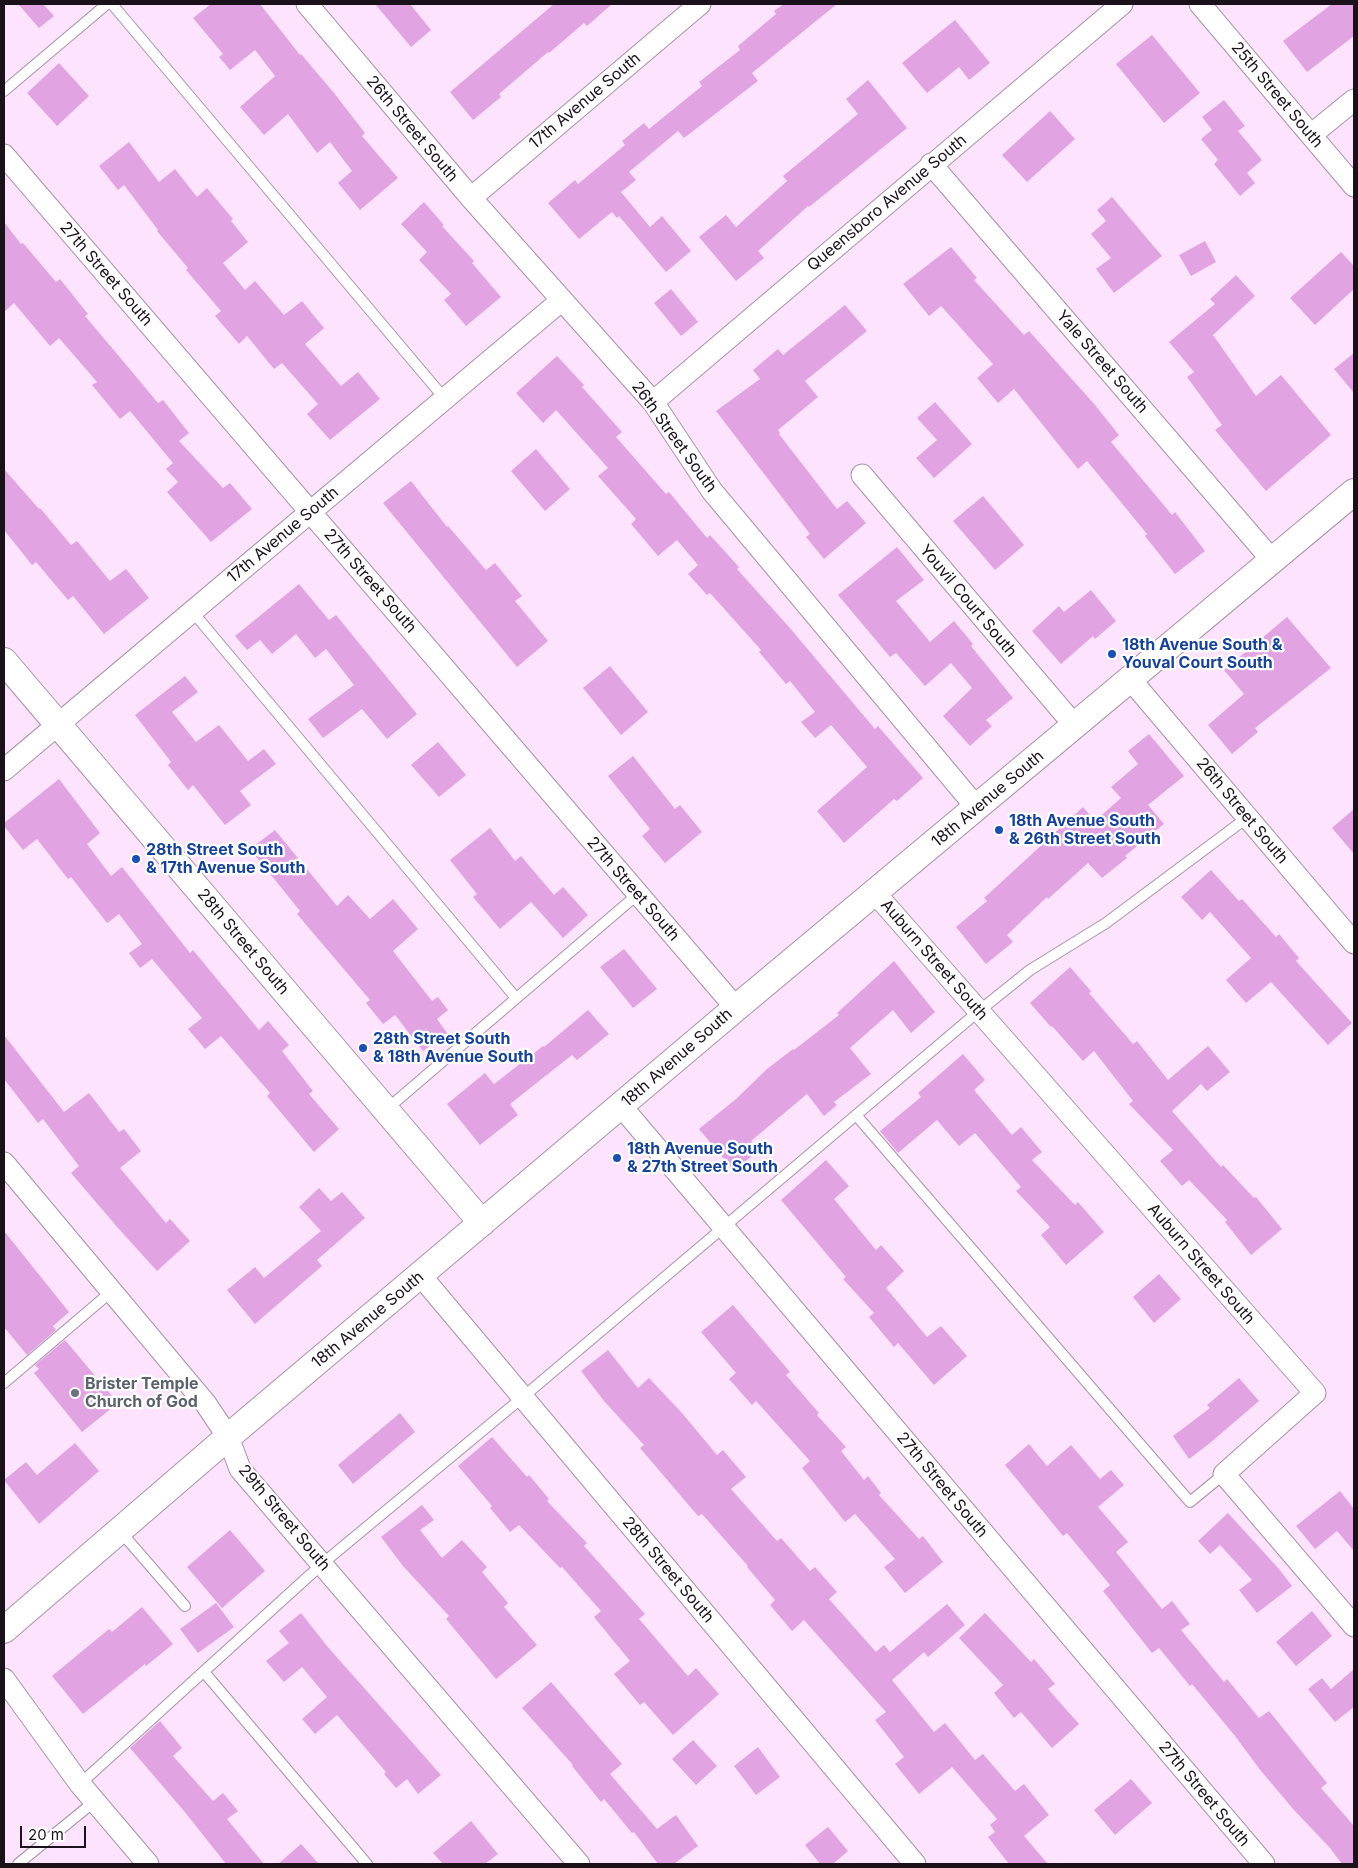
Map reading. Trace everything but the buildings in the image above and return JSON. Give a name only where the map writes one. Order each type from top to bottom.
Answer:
[{"type":"street","name":"26th Street South","points":[[307,4],[470,198],[653,402],[712,491],[977,808]]},
{"type":"street","name":"17th Avenue South","points":[[470,198],[700,4]]},
{"type":"street","name":"Queensboro Avenue South","points":[[653,402],[931,164],[1122,4]]},
{"type":"street","name":"25th Street South","points":[[1200,4],[1354,186]]},
{"type":"street","points":[[1311,135],[1354,100]]},
{"type":"street","name":"27th Street South","points":[[4,155],[736,1008]]},
{"type":"street","name":"Yale Street South","points":[[931,164],[1272,560]]},
{"type":"street","name":"17th Avenue South","points":[[4,770],[562,300]]},
{"type":"street","name":"Youvil Court South","points":[[862,475],[1075,726]]},
{"type":"street","name":"18th Avenue South","points":[[4,1630],[228,1437],[421,1276],[736,1008],[1354,492]]},
{"type":"street","name":"28th Street South","points":[[4,661],[482,1223]]},
{"type":"street","name":"26th Street South","points":[[1130,679],[1354,942]]},
{"type":"street","name":"Auburn Street South","points":[[875,892],[1315,1393],[1224,1474]]},
{"type":"street","name":"27th Street South","points":[[621,1106],[1264,1864]]},
{"type":"street","name":"29th Street South","points":[[4,1163],[206,1404],[228,1437],[240,1468],[579,1864]]},
{"type":"street","name":"28th Street South","points":[[421,1276],[915,1864]]},
{"type":"street","points":[[1224,1474],[1354,1626]]},
{"type":"street","points":[[4,1679],[80,1784],[148,1864]]},
{"type":"lane","points":[[4,91],[107,4]]},
{"type":"lane","points":[[112,4],[445,399]]},
{"type":"lane","points":[[192,611],[516,998]]},
{"type":"lane","points":[[80,1784],[322,1564],[523,1397],[979,1011],[1030,970],[1106,923],[1248,817]]},
{"type":"lane","points":[[386,1110],[638,894]]},
{"type":"lane","points":[[856,1115],[1190,1502],[1224,1474]]},
{"type":"lane","points":[[4,1383],[112,1291]]},
{"type":"lane","points":[[119,1530],[185,1606]]},
{"type":"lane","points":[[204,1672],[368,1864]]},
{"type":"lane","points":[[18,1864],[95,1800]]},
{"type":"place","name":"18th Avenue South & Youval Court South","points":[[1112,654]]},
{"type":"place","name":"18th Avenue South & 26th Street South","points":[[999,830]]},
{"type":"place","name":"28th Street South & 17th Avenue South","points":[[136,859]]},
{"type":"place","name":"28th Street South & 18th Avenue South","points":[[363,1048]]},
{"type":"place","name":"18th Avenue South & 27th Street South","points":[[617,1158]]},
{"type":"place","name":"Brister Temple Church of God","points":[[75,1393]]}]
